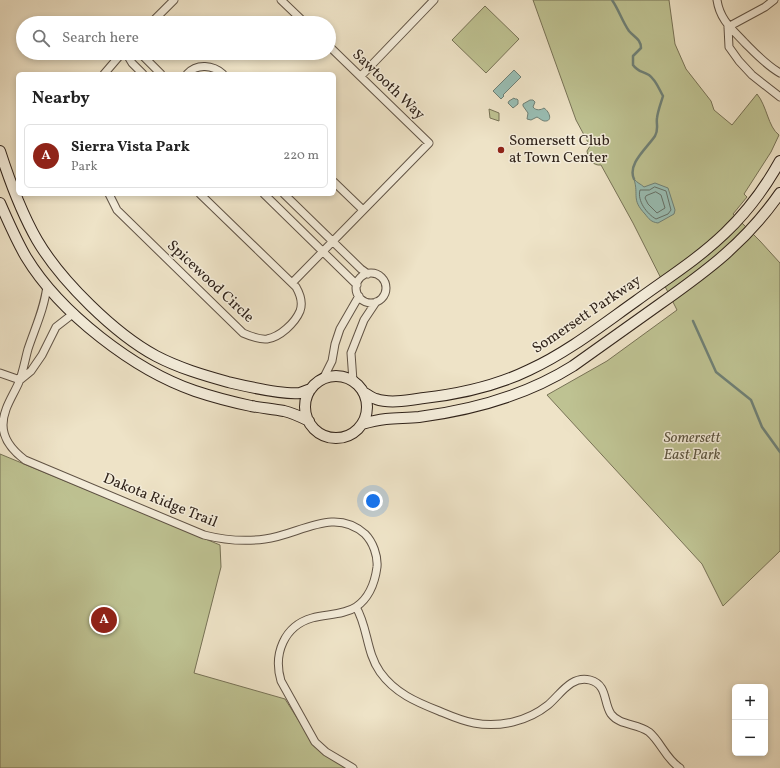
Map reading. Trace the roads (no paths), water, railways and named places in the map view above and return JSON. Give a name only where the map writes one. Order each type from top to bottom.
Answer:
[{"type":"main road","points":[[0,151],[11,184],[25,218],[38,242],[51,261],[79,294],[132,340],[162,358],[180,366],[209,377],[239,385],[284,393],[300,393],[311,389],[323,379],[338,376],[353,381],[363,392],[366,400],[367,408],[362,424],[354,432],[345,436],[334,437],[324,435],[315,429],[309,421],[306,413],[307,396],[311,389]]},
{"type":"main road","name":"Somersett Parkway","points":[[363,392],[376,399],[390,401],[413,400],[460,394],[508,379],[530,370],[559,354],[704,253],[747,211],[769,180],[780,161]]},
{"type":"main road","points":[[362,424],[386,419],[448,413],[514,395],[553,379],[579,362],[716,263],[739,242],[761,218],[780,193]]},
{"type":"main road","points":[[0,202],[9,226],[27,258],[47,284],[90,329],[132,360],[169,380],[196,391],[252,406],[285,411],[309,421]]},
{"type":"street","points":[[158,16],[174,0]]},
{"type":"street","points":[[281,0],[298,16]]},
{"type":"street","points":[[361,76],[434,0]]},
{"type":"street","points":[[717,0],[721,15],[728,27],[770,68],[780,73]]},
{"type":"street","points":[[728,27],[765,7],[774,0]]},
{"type":"street","points":[[728,27],[728,47],[739,62],[752,75],[780,97]]},
{"type":"street","name":"Sawtooth Way","points":[[336,53],[429,143],[362,209]]},
{"type":"street","points":[[106,72],[116,60]]},
{"type":"street","points":[[130,60],[140,72]]},
{"type":"street","points":[[146,60],[159,72]]},
{"type":"street","points":[[188,72],[205,66],[214,68],[220,72]]},
{"type":"street","points":[[292,283],[362,209],[336,184]]},
{"type":"street","name":"Spicewood Circle","points":[[110,196],[117,210],[238,328],[252,337],[266,339],[276,336],[286,329],[300,311],[300,294],[296,287],[202,196]]},
{"type":"street","points":[[266,196],[357,285]]},
{"type":"street","points":[[286,196],[361,269],[368,274]]},
{"type":"street","points":[[353,381],[351,353],[364,320],[376,302],[385,294],[386,284],[380,276],[373,273],[360,278],[357,285],[357,291],[363,300],[368,302],[376,302]]},
{"type":"street","name":"Dakota Ridge Trail","points":[[47,284],[46,298],[26,355],[20,380],[4,415],[3,426],[9,446],[25,460],[193,530],[216,538],[241,541],[265,539],[282,536],[332,521],[346,522],[358,528],[367,536],[376,555],[377,565],[375,576],[369,592],[363,601],[356,607],[346,612],[313,618],[302,622],[294,628],[283,642],[279,650],[278,665],[281,681],[315,742],[326,752],[353,768]]},
{"type":"street","points":[[323,379],[332,361],[335,344],[340,329],[359,296]]},
{"type":"street","name":"Dakota Ridge Trail","points":[[20,380],[31,371],[42,355],[56,327],[74,313]]},
{"type":"street","points":[[0,373],[20,380]]},
{"type":"street","points":[[356,607],[363,621],[367,642],[372,657],[380,671],[388,682],[413,700],[474,723],[490,725],[506,724],[520,720],[544,709],[575,680],[581,679],[594,681],[601,687],[606,696],[609,710],[614,717],[622,722],[638,726],[649,732],[656,739],[669,758],[680,768]]},
{"type":"water","points":[[514,70],[521,77],[503,95],[504,96],[501,99],[493,91]]},
{"type":"water","points":[[514,98],[518,100],[518,104],[513,108],[508,103]]},
{"type":"water","points":[[530,100],[535,102],[533,107],[537,110],[544,108],[548,112],[550,116],[549,120],[544,121],[537,117],[531,120],[527,119],[528,113],[523,104]]},
{"type":"water","points":[[634,179],[644,187],[655,183],[668,188],[675,210],[674,214],[658,223],[650,220],[638,205]]},
{"type":"waterway","points":[[612,0],[629,31],[639,40],[641,45],[641,48],[633,56],[633,65],[638,70],[651,77],[663,96],[657,115],[657,129],[655,136],[635,162],[633,168],[634,179]]},
{"type":"waterway","points":[[693,321],[716,372],[751,400],[762,427],[780,452]]},
{"type":"place","name":"Somersett Club at Town Center","points":[[501,150]]},
{"type":"place","name":"Sierra Vista Park","points":[[104,620]]},
{"type":"park label","name":"Somersett East Park","points":[[692,446]]}]
